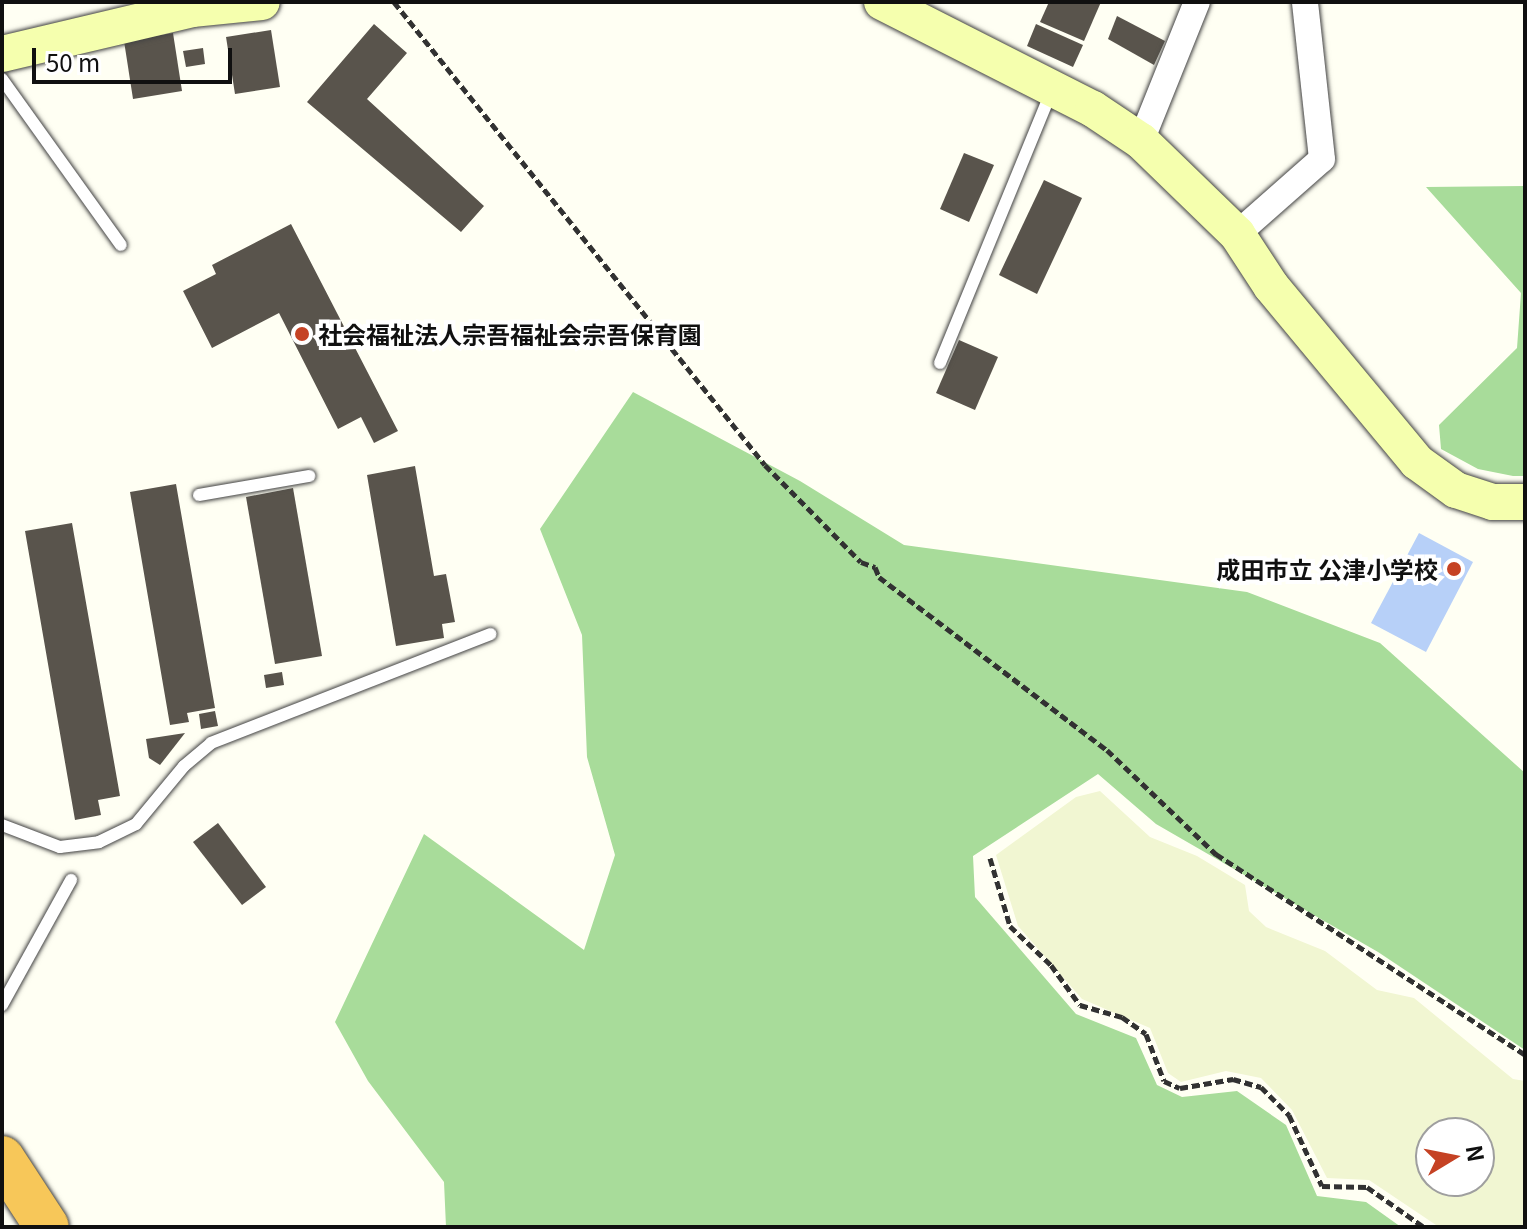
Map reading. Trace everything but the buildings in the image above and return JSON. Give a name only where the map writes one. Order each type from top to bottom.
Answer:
[{"type":"highway","points":[[2,1158],[47,1227]]},
{"type":"street","points":[[2,54],[192,9],[262,2]]},
{"type":"street","points":[[882,2],[1053,89],[1141,141],[1237,234],[1271,286],[1417,462],[1456,490],[1493,502],[1525,502]]},
{"type":"street","points":[[1141,141],[1197,2]]},
{"type":"street","points":[[1237,234],[1322,159],[1305,2]]},
{"type":"lane","points":[[2,79],[121,245]]},
{"type":"lane","points":[[940,363],[1053,89]]},
{"type":"lane","points":[[199,495],[309,476]]},
{"type":"lane","points":[[2,825],[60,847],[99,842],[136,824],[184,766],[211,743],[491,634]]},
{"type":"lane","points":[[2,1005],[71,880]]},
{"type":"path","points":[[394,2],[765,465],[861,562],[875,567],[879,577],[1107,750],[1216,854],[1525,1055]]},
{"type":"path","points":[[990,858],[1010,926],[1051,965],[1080,1005],[1122,1017],[1146,1034],[1164,1081],[1180,1088],[1233,1079],[1261,1087],[1289,1115],[1322,1186],[1367,1187],[1424,1227]]},
{"type":"green space","points":[[1525,186],[1525,476],[1513,476],[1478,469],[1441,449],[1439,425],[1517,348],[1521,293],[1426,187]]},
{"type":"green space","points":[[633,392],[800,481],[904,545],[1247,592],[1380,643],[1525,773],[1525,1050],[1378,952],[1156,824],[1098,774],[973,856],[975,897],[1076,1014],[1136,1038],[1157,1085],[1182,1097],[1237,1091],[1286,1125],[1317,1196],[1366,1202],[1401,1227],[446,1227],[444,1182],[368,1081],[335,1022],[424,834],[584,950],[615,855],[587,757],[582,635],[540,529]]},
{"type":"green space","points":[[1100,791],[1150,837],[1197,856],[1245,885],[1249,911],[1266,927],[1325,951],[1377,990],[1414,998],[1513,1079],[1525,1081],[1525,1227],[1439,1227],[1369,1180],[1327,1178],[1292,1110],[1261,1078],[1226,1071],[1181,1082],[1168,1073],[1150,1028],[1082,999],[1018,926],[996,855],[1076,797]]},
{"type":"water","points":[[1419,533],[1473,562],[1426,652],[1371,623]]},
{"type":"place","name":"社会福祉法人宗吾福祉会宗吾保育園","points":[[302,334]]},
{"type":"place","name":"成田市立 公津小学校","points":[[1454,569]]}]
